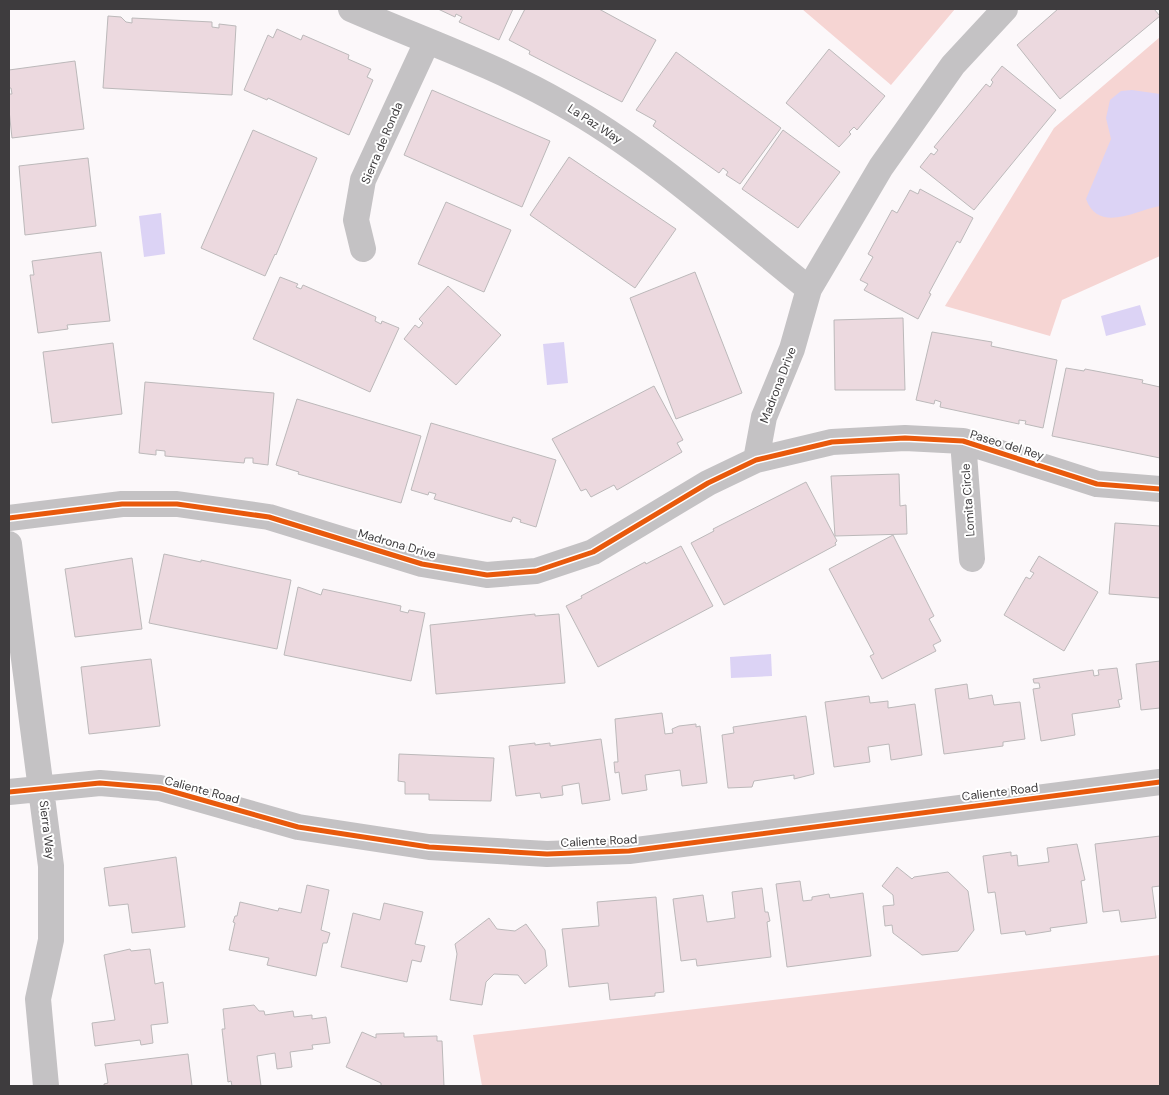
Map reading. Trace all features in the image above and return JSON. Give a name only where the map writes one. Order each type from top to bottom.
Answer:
[{"type":"street","name":"La Paz Way","points":[[351,9],[561,103],[646,158],[808,289]]},
{"type":"street","name":"Madrona Drive","points":[[9,518],[122,504],[177,504],[269,517],[422,564],[487,575],[536,571],[593,552],[708,483],[756,460],[764,417],[792,348],[808,289],[881,167],[953,66],[1005,9]]},
{"type":"street","name":"Sierra de Ronda","points":[[363,249],[356,220],[364,180],[427,42]]},
{"type":"street","name":"Paseo del Rey","points":[[756,460],[832,442],[905,438],[964,441],[1097,484],[1160,489]]},
{"type":"street","name":"Lomita Circle","points":[[964,441],[972,559]]},
{"type":"street","name":"Sierra Way","points":[[9,544],[51,866],[51,940],[38,998],[46,1086]]},
{"type":"street","name":"Caliente Road","points":[[9,792],[100,783],[160,788],[298,827],[429,847],[547,854],[628,850],[1160,782]]},
{"type":"shaded area","points":[[802,9],[955,9],[891,85]]},
{"type":"shaded area","points":[[1160,37],[1160,256],[1062,300],[1050,336],[945,306],[1054,128]]},
{"type":"shaded area","points":[[1132,90],[1160,94],[1160,206],[1129,215],[1109,218],[1092,210],[1086,199],[1111,139],[1106,118],[1110,100],[1121,91]]},
{"type":"shaded area","points":[[161,213],[165,254],[144,257],[139,216]]},
{"type":"shaded area","points":[[1140,305],[1146,325],[1106,336],[1101,316]]},
{"type":"shaded area","points":[[564,342],[568,383],[547,385],[543,344]]},
{"type":"shaded area","points":[[771,654],[772,676],[731,678],[730,657]]},
{"type":"shaded area","points":[[1160,955],[1160,1086],[482,1086],[473,1035]]},
{"type":"building","points":[[438,9],[513,9],[499,40],[459,22],[462,17],[456,14],[455,17]]},
{"type":"building","points":[[525,9],[599,9],[656,40],[622,102],[529,54],[530,51],[509,40]]},
{"type":"building","points":[[1058,9],[1154,9],[1160,16],[1060,99],[1017,45]]},
{"type":"building","points":[[108,16],[121,17],[126,22],[132,23],[132,18],[212,22],[212,27],[219,28],[219,24],[236,26],[232,95],[103,88]]},
{"type":"building","points":[[277,29],[301,40],[303,35],[349,55],[348,59],[371,69],[367,77],[373,80],[349,135],[268,98],[267,100],[244,90],[268,35],[273,38]]},
{"type":"building","points":[[829,49],[885,96],[857,130],[854,127],[849,132],[851,134],[839,147],[786,103]]},
{"type":"building","points":[[676,52],[781,128],[740,184],[726,175],[728,172],[723,168],[719,173],[653,126],[656,121],[636,110]]},
{"type":"building","points":[[75,61],[84,129],[12,138],[9,94],[12,94],[11,88],[9,88],[9,70]]},
{"type":"building","points":[[1002,66],[1056,110],[974,210],[920,167],[931,153],[934,155],[938,150],[934,147],[986,84],[990,87],[993,82],[991,80]]},
{"type":"building","points":[[432,90],[550,141],[522,207],[404,155]]},
{"type":"building","points":[[253,130],[317,158],[276,255],[265,276],[201,248]]},
{"type":"building","points":[[783,130],[840,172],[798,228],[742,189]]},
{"type":"building","points":[[569,157],[676,229],[635,288],[530,215]]},
{"type":"building","points":[[88,158],[96,226],[25,235],[19,166]]},
{"type":"building","points":[[920,189],[973,218],[960,243],[957,241],[929,293],[931,294],[918,319],[864,290],[868,284],[860,280],[873,257],[868,254],[892,210],[897,213],[910,190],[918,194]]},
{"type":"building","points":[[446,202],[511,230],[484,292],[418,264]]},
{"type":"building","points":[[101,252],[110,321],[67,325],[68,329],[38,333],[30,275],[34,275],[32,261]]},
{"type":"building","points":[[695,272],[742,393],[676,419],[630,298]]},
{"type":"building","points":[[280,277],[298,284],[296,287],[301,289],[303,285],[376,317],[375,321],[381,324],[382,321],[399,328],[370,392],[253,339]]},
{"type":"building","points":[[448,286],[501,335],[456,385],[404,339],[415,325],[419,328],[423,323],[419,319]]},
{"type":"building","points":[[903,318],[905,390],[835,390],[834,320]]},
{"type":"building","points":[[932,332],[992,342],[991,346],[1057,360],[1043,428],[1025,424],[1026,421],[1019,420],[1019,424],[940,407],[941,402],[935,400],[934,404],[916,400]]},
{"type":"building","points":[[113,343],[122,414],[52,423],[43,352]]},
{"type":"building","points":[[1066,368],[1084,371],[1085,369],[1143,380],[1142,383],[1160,387],[1160,458],[1052,436]]},
{"type":"building","points":[[145,382],[274,393],[268,465],[253,463],[253,458],[245,458],[244,463],[165,456],[165,451],[156,450],[156,455],[139,453]]},
{"type":"building","points":[[654,386],[683,440],[677,443],[682,452],[617,490],[614,485],[591,497],[586,489],[581,491],[552,439]]},
{"type":"building","points":[[297,399],[421,436],[401,503],[298,474],[299,472],[276,465]]},
{"type":"building","points":[[431,423],[556,460],[536,527],[520,522],[521,520],[513,517],[511,522],[434,499],[436,494],[429,492],[428,495],[411,490]]},
{"type":"building","points":[[899,474],[900,506],[906,505],[907,534],[835,536],[831,476]]},
{"type":"building","points":[[806,482],[837,541],[836,545],[724,605],[691,543],[714,531],[713,529]]},
{"type":"building","points":[[1115,523],[1160,526],[1160,598],[1109,594]]},
{"type":"building","points":[[893,535],[934,616],[929,619],[941,641],[933,645],[936,651],[882,679],[870,656],[874,654],[829,569]]},
{"type":"building","points":[[681,546],[713,606],[598,667],[566,606],[645,562],[646,564]]},
{"type":"building","points":[[164,554],[201,562],[201,560],[291,580],[277,649],[149,623]]},
{"type":"building","points":[[1039,556],[1098,592],[1064,651],[1004,615],[1026,577],[1030,579],[1034,573],[1030,571]]},
{"type":"building","points":[[132,558],[142,629],[75,637],[65,569]]},
{"type":"building","points":[[298,587],[321,595],[323,589],[401,606],[400,611],[408,613],[409,610],[425,613],[411,681],[284,655]]},
{"type":"building","points":[[535,614],[535,616],[559,614],[565,683],[436,694],[430,625]]},
{"type":"building","points":[[151,659],[160,726],[89,734],[81,667]]},
{"type":"building","points":[[1160,661],[1160,708],[1141,710],[1136,664]]},
{"type":"building","points":[[1117,668],[1122,699],[1118,700],[1120,707],[1072,714],[1075,735],[1041,741],[1033,689],[1040,688],[1039,683],[1034,683],[1033,679],[1093,670],[1094,676],[1099,675],[1098,670]]},
{"type":"building","points":[[967,684],[969,699],[992,695],[994,705],[1020,702],[1025,739],[1003,742],[1003,746],[944,754],[935,689]]},
{"type":"building","points":[[869,696],[870,703],[888,701],[888,708],[915,704],[922,755],[891,760],[889,744],[868,747],[870,762],[834,767],[825,702]]},
{"type":"building","points":[[662,713],[665,734],[673,733],[672,729],[679,726],[696,724],[696,727],[700,726],[707,783],[682,786],[680,770],[645,775],[647,790],[622,794],[619,772],[615,773],[614,762],[618,762],[615,719]]},
{"type":"building","points":[[806,716],[814,774],[794,779],[794,775],[754,781],[752,787],[728,788],[722,735],[734,733],[733,727]]},
{"type":"building","points":[[601,739],[610,800],[582,804],[579,783],[562,786],[563,795],[541,798],[540,793],[516,796],[509,746],[550,743],[550,746]]},
{"type":"building","points":[[399,754],[494,758],[491,801],[429,800],[429,794],[405,794],[405,782],[398,781]]},
{"type":"building","points":[[1160,836],[1160,886],[1152,887],[1156,918],[1121,922],[1119,910],[1103,912],[1095,844]]},
{"type":"building","points":[[1077,844],[1085,880],[1081,881],[1087,923],[1050,928],[1051,931],[1026,935],[1025,931],[1001,934],[995,892],[988,893],[983,856],[1011,852],[1011,856],[1017,855],[1018,866],[1049,862],[1047,848]]},
{"type":"building","points":[[176,857],[185,927],[132,933],[128,904],[109,906],[104,868]]},
{"type":"building","points":[[897,867],[912,879],[914,877],[948,872],[968,891],[974,930],[958,951],[922,955],[893,933],[892,925],[885,926],[883,906],[894,905],[893,895],[882,886]]},
{"type":"building","points":[[800,881],[803,901],[812,900],[812,897],[829,894],[830,898],[863,893],[871,956],[787,967],[776,884]]},
{"type":"building","points":[[307,885],[329,890],[321,930],[330,933],[327,943],[323,943],[316,976],[267,965],[269,958],[229,950],[235,923],[233,922],[235,916],[237,916],[240,902],[278,911],[279,908],[301,913]]},
{"type":"building","points":[[762,888],[765,912],[768,912],[770,921],[767,922],[771,957],[697,966],[696,959],[681,961],[673,899],[703,895],[707,922],[735,918],[732,892]]},
{"type":"building","points":[[656,897],[664,992],[655,993],[655,996],[610,1000],[608,983],[569,987],[562,929],[599,926],[597,902]]},
{"type":"building","points":[[384,903],[423,912],[415,944],[425,946],[421,962],[412,960],[407,982],[341,967],[353,913],[380,920]]},
{"type":"building","points":[[489,918],[497,929],[515,931],[526,924],[545,950],[547,966],[525,984],[518,975],[494,974],[486,982],[482,1005],[450,1000],[457,954],[455,944]]},
{"type":"building","points":[[130,949],[131,951],[150,949],[155,984],[163,982],[168,1023],[151,1025],[153,1043],[141,1045],[140,1040],[95,1046],[92,1023],[115,1020],[104,955]]},
{"type":"building","points":[[254,1005],[259,1011],[264,1011],[265,1015],[293,1011],[294,1017],[312,1015],[312,1019],[326,1017],[330,1043],[312,1045],[313,1049],[290,1052],[292,1067],[277,1069],[275,1053],[257,1056],[261,1086],[232,1086],[231,1081],[228,1082],[222,1029],[225,1029],[223,1009]]},
{"type":"building","points":[[362,1032],[376,1038],[376,1034],[404,1033],[404,1037],[437,1036],[437,1041],[442,1041],[444,1086],[381,1086],[381,1083],[346,1067]]},
{"type":"building","points":[[188,1054],[192,1086],[104,1086],[104,1084],[108,1083],[105,1064]]},
{"type":"cycle path","points":[[9,518],[122,504],[177,504],[269,517],[422,564],[487,575],[536,571],[593,552],[708,483],[756,460],[832,442],[905,438],[963,441],[1097,484],[1160,489]]},
{"type":"cycle path","points":[[9,792],[100,783],[160,788],[298,827],[429,847],[547,854],[629,851],[1160,782]]}]
